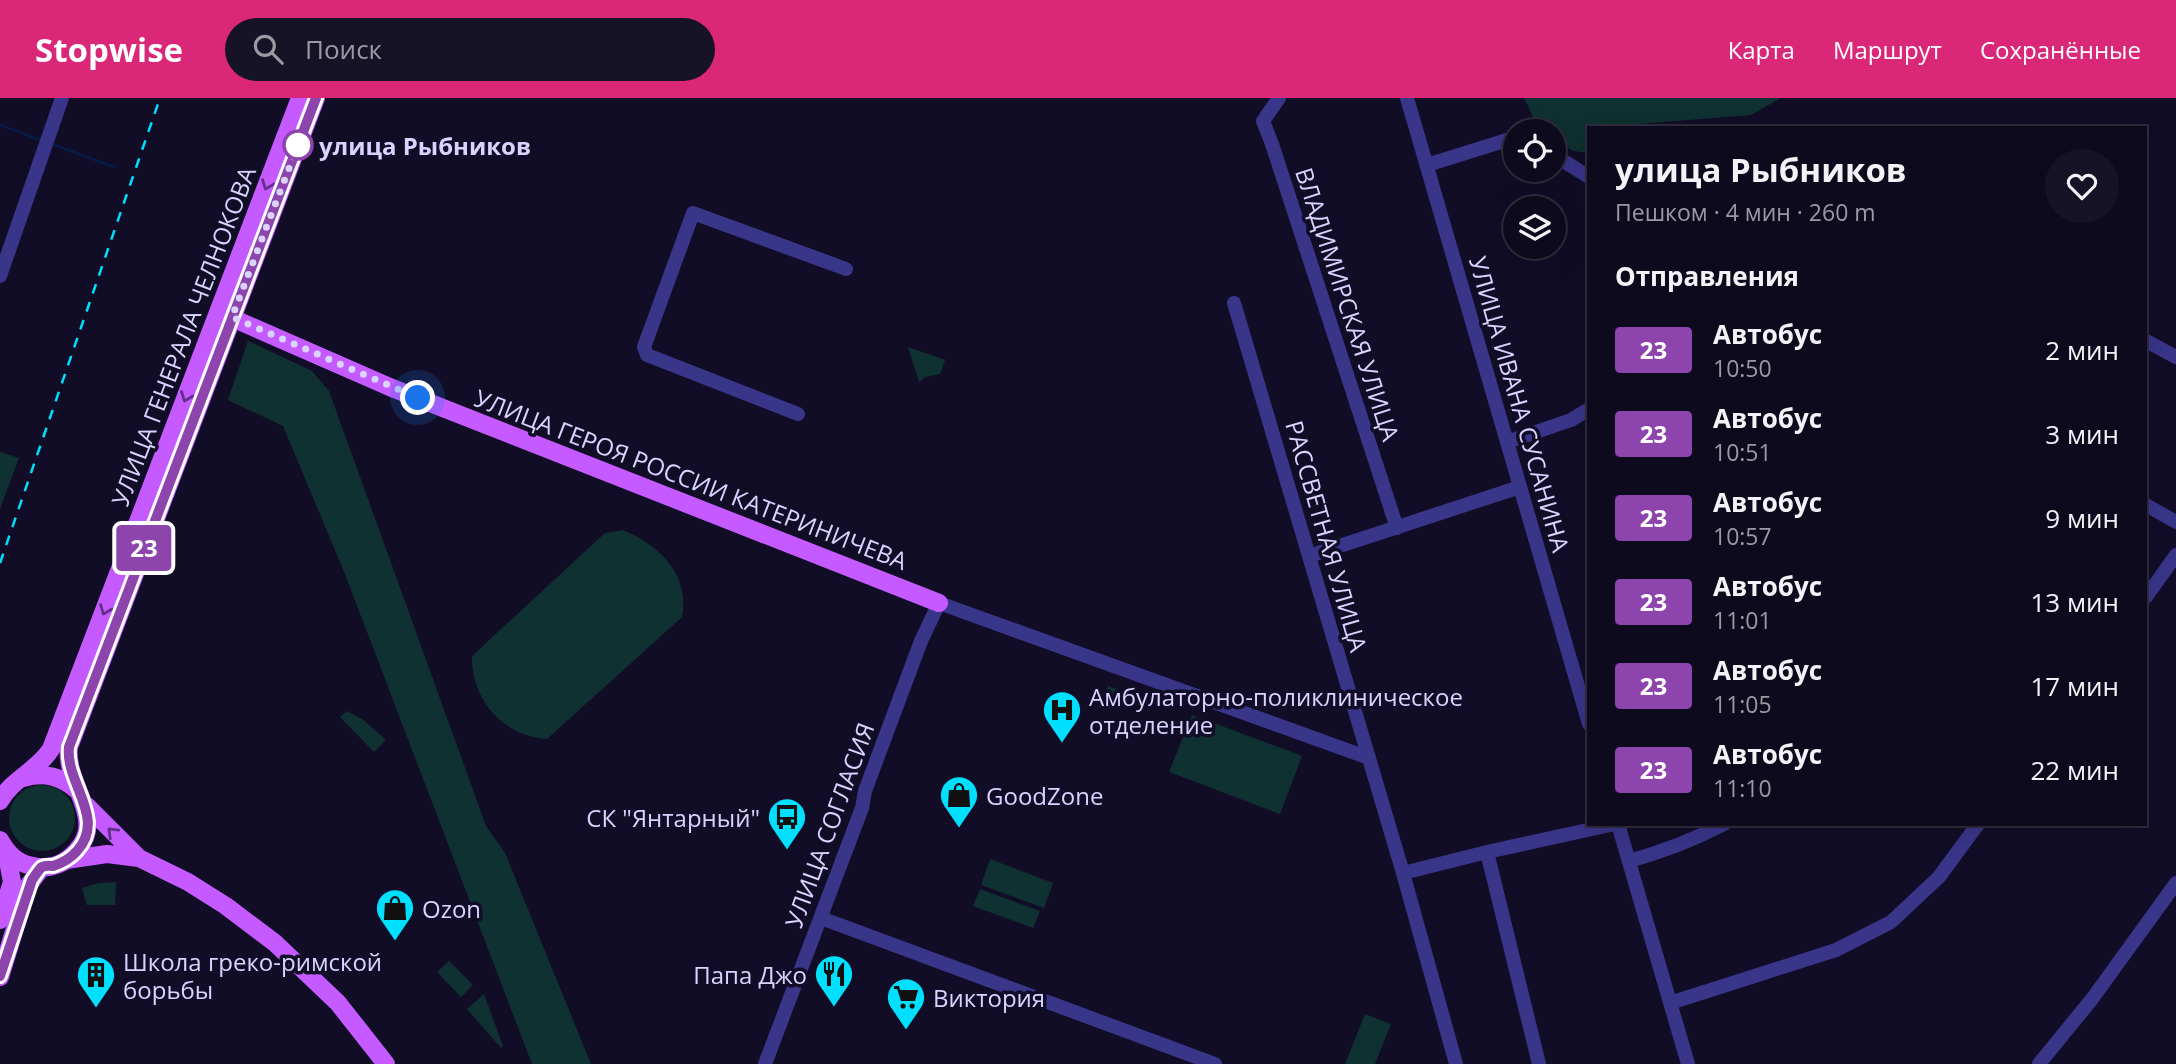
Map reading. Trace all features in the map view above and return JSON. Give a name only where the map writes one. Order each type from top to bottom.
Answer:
[{"type":"main road","name":"УЛИЦА ГЕНЕРАЛА ЧЕЛНОКОВА","points":[[0,801],[12,785],[46,758],[51,749],[300,98]]},
{"type":"main road","name":"УЛИЦА ГЕНЕРАЛА ЧЕЛНОКОВА","points":[[66,860],[78,850],[86,836],[88,821],[69,765],[69,747],[316,98]]},
{"type":"main road","name":"УЛИЦА ГЕРОЯ РОССИИ КАТЕРИНИЧЕВА","points":[[232,317],[392,388],[939,603]]},
{"type":"main road","points":[[23,778],[35,775],[58,777],[82,798],[139,858]]},
{"type":"main road","points":[[3,845],[27,865],[42,867],[66,860],[107,854],[139,858],[188,882],[226,906],[275,943],[338,1003],[386,1064]]},
{"type":"main road","points":[[0,920],[12,882],[12,870],[3,845]]},
{"type":"main road","points":[[0,976],[28,886],[42,867]]},
{"type":"street","points":[[0,276],[62,98]]},
{"type":"street","name":"ВЛАДИМИРСКАЯ УЛИЦА","points":[[1279,98],[1263,121],[1397,528]]},
{"type":"street","name":"УЛИЦА ИВАНА СУСАНИНА","points":[[1407,98],[1520,487],[1584,686],[1587,708]]},
{"type":"street","points":[[1427,165],[1503,141]]},
{"type":"street","points":[[1566,163],[1587,176]]},
{"type":"street","points":[[798,414],[646,355],[644,347],[693,213],[846,269]]},
{"type":"street","name":"РАССВЕТНАЯ УЛИЦА","points":[[1234,303],[1403,873],[1456,1064]]},
{"type":"street","points":[[2147,342],[2176,357]]},
{"type":"street","points":[[1507,442],[1571,421],[1587,411]]},
{"type":"street","points":[[1309,556],[1520,487]]},
{"type":"street","points":[[2147,506],[2176,522]]},
{"type":"street","points":[[2147,596],[2176,555]]},
{"type":"street","points":[[939,603],[1369,758]]},
{"type":"street","name":"УЛИЦА СОГЛАСИЯ","points":[[765,1064],[921,641],[939,603]]},
{"type":"street","points":[[1403,873],[1608,826]]},
{"type":"street","points":[[1618,826],[1688,1064]]},
{"type":"street","points":[[1629,861],[1662,852],[1720,826]]},
{"type":"street","points":[[1670,1003],[1836,950],[1891,922],[1939,877],[1977,826]]},
{"type":"street","points":[[1487,852],[1539,1064]]},
{"type":"street","points":[[2039,1064],[2092,999],[2176,883]]},
{"type":"street","points":[[821,918],[1215,1064]]},
{"type":"green space","points":[[1524,98],[1781,98],[1751,115],[1636,126],[1587,126],[1587,153],[1573,151],[1566,146],[1566,119],[1534,119]]},
{"type":"green space","points":[[248,341],[312,371],[329,391],[486,826],[505,853],[591,1064],[532,1064],[343,569],[283,426],[228,400]]},
{"type":"green space","points":[[908,347],[945,360],[940,374],[925,377],[919,382]]},
{"type":"green space","points":[[0,452],[19,458],[0,509]]},
{"type":"green space","points":[[623,530],[649,544],[669,563],[681,588],[682,617],[547,739],[531,737],[517,731],[493,713],[484,701],[473,672],[472,656],[605,533]]},
{"type":"green space","points":[[1108,686],[1133,695],[1129,706],[1105,696]]},
{"type":"green space","points":[[347,711],[362,719],[386,740],[374,752],[340,717]]},
{"type":"green space","points":[[1192,715],[1302,756],[1280,814],[1169,772]]},
{"type":"green space","points":[[42,785],[55,788],[65,795],[72,805],[75,818],[72,831],[65,841],[55,848],[42,851],[29,848],[19,841],[12,831],[9,818],[12,805],[19,795],[29,788]]},
{"type":"green space","points":[[990,859],[1053,883],[1044,908],[981,885]]},
{"type":"green space","points":[[116,882],[115,905],[87,905],[82,888],[98,883]]},
{"type":"green space","points":[[980,889],[1040,911],[1033,928],[973,906]]},
{"type":"green space","points":[[449,961],[473,985],[461,997],[437,972]]},
{"type":"green space","points":[[484,994],[503,1046],[501,1048],[467,1009]]},
{"type":"green space","points":[[1365,1014],[1391,1024],[1375,1064],[1345,1064]]},
{"type":"waterway","points":[[0,125],[43,141]]},
{"type":"waterway","points":[[52,144],[114,167]]},
{"type":"railway","points":[[0,563],[160,98]]},
{"type":"bus line","name":"23","points":[[0,976],[28,886],[42,867],[66,860],[78,850],[86,836],[86,806],[69,765],[69,747],[316,98]]},
{"type":"place","name":"улица Рыбников","points":[[298,145]]},
{"type":"place","name":"Амбулаторно-поликлиническое отделение","points":[[1062,744]]},
{"type":"place","name":"GoodZone","points":[[959,829]]},
{"type":"place","name":"СК \"Янтарный\"","points":[[787,851]]},
{"type":"place","name":"Ozon","points":[[395,942]]},
{"type":"place","name":"Папа Джо","points":[[834,1008]]},
{"type":"place","name":"Школа греко-римской борьбы","points":[[96,1009]]},
{"type":"place","name":"Виктория","points":[[906,1031]]},
{"type":"route","points":[[298,145],[232,317],[418,398]]}]
